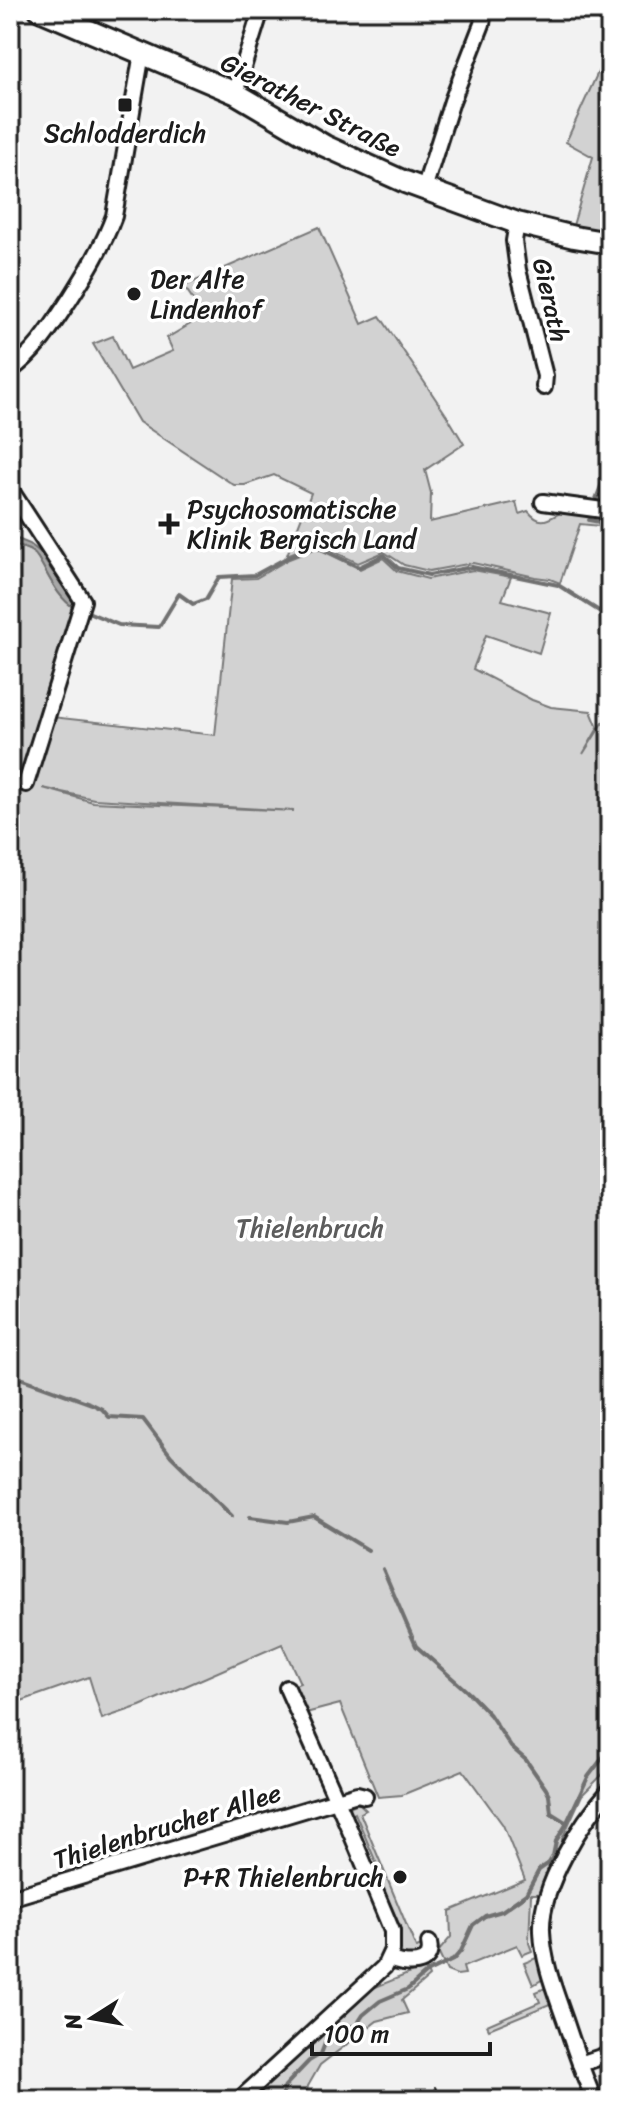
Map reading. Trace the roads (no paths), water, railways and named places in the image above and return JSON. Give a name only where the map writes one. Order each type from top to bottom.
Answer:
[{"type":"street","name":"Gierather Straße","points":[[40,10],[235,93],[325,146],[424,189],[517,223],[610,243]]},
{"type":"street","points":[[235,93],[261,10]]},
{"type":"street","points":[[424,189],[452,101],[482,24],[484,10]]},
{"type":"street","points":[[10,371],[39,345],[92,266],[107,235],[114,216],[142,53]]},
{"type":"street","name":"Gierath","points":[[517,223],[514,241],[518,270],[545,376],[544,387]]},
{"type":"street","points":[[10,489],[82,596],[82,609],[26,784]]},
{"type":"street","points":[[543,502],[610,511]]},
{"type":"street","points":[[239,2100],[375,1976],[384,1967],[392,1950],[392,1931],[287,1688]]},
{"type":"street","points":[[594,2100],[551,1983],[542,1932],[547,1897],[573,1840],[610,1790]]},
{"type":"street","name":"Thielenbrucher Allee","points":[[10,1898],[357,1794],[365,1796]]},
{"type":"street","points":[[389,1959],[410,1965],[429,1956],[429,1943]]},
{"type":"street","points":[[580,2064],[610,2054]]},
{"type":"waterway","points":[[596,499],[610,463]]},
{"type":"waterway","points":[[589,520],[610,524]]},
{"type":"waterway","points":[[83,610],[119,625],[159,627],[179,594],[193,604],[206,599],[219,577],[255,575],[316,546],[359,567],[384,555],[398,568],[429,575],[472,567],[558,585],[610,618]]},
{"type":"waterway","points":[[10,1372],[92,1404],[109,1417],[143,1419],[171,1456],[232,1516]]},
{"type":"waterway","points":[[250,1517],[288,1522],[314,1517],[368,1550]]},
{"type":"waterway","points":[[283,2100],[285,2086],[309,2061],[321,2054],[329,2033],[356,2026],[363,2015],[380,2001],[408,1989],[426,1973],[453,1960],[461,1951],[473,1925],[485,1916],[502,1911],[526,1894],[539,1870],[549,1863],[556,1841],[567,1823],[551,1813],[546,1789],[526,1760],[511,1747],[490,1715],[416,1646],[383,1569]]},
{"type":"waterway","points":[[567,1822],[588,1777],[610,1748]]},
{"type":"tram line","points":[[435,2087],[441,2100]]},
{"type":"place","name":"Schlodderdich","points":[[125,105]]},
{"type":"place","name":"Der Alte Lindenhof","points":[[134,294]]},
{"type":"place","name":"Psychosomatische Klinik Bergisch Land","points":[[169,524]]},
{"type":"place","name":"P+R Thielenbruch","points":[[400,1877]]},
{"type":"park label","name":"Thielenbruch","points":[[310,1228]]}]
